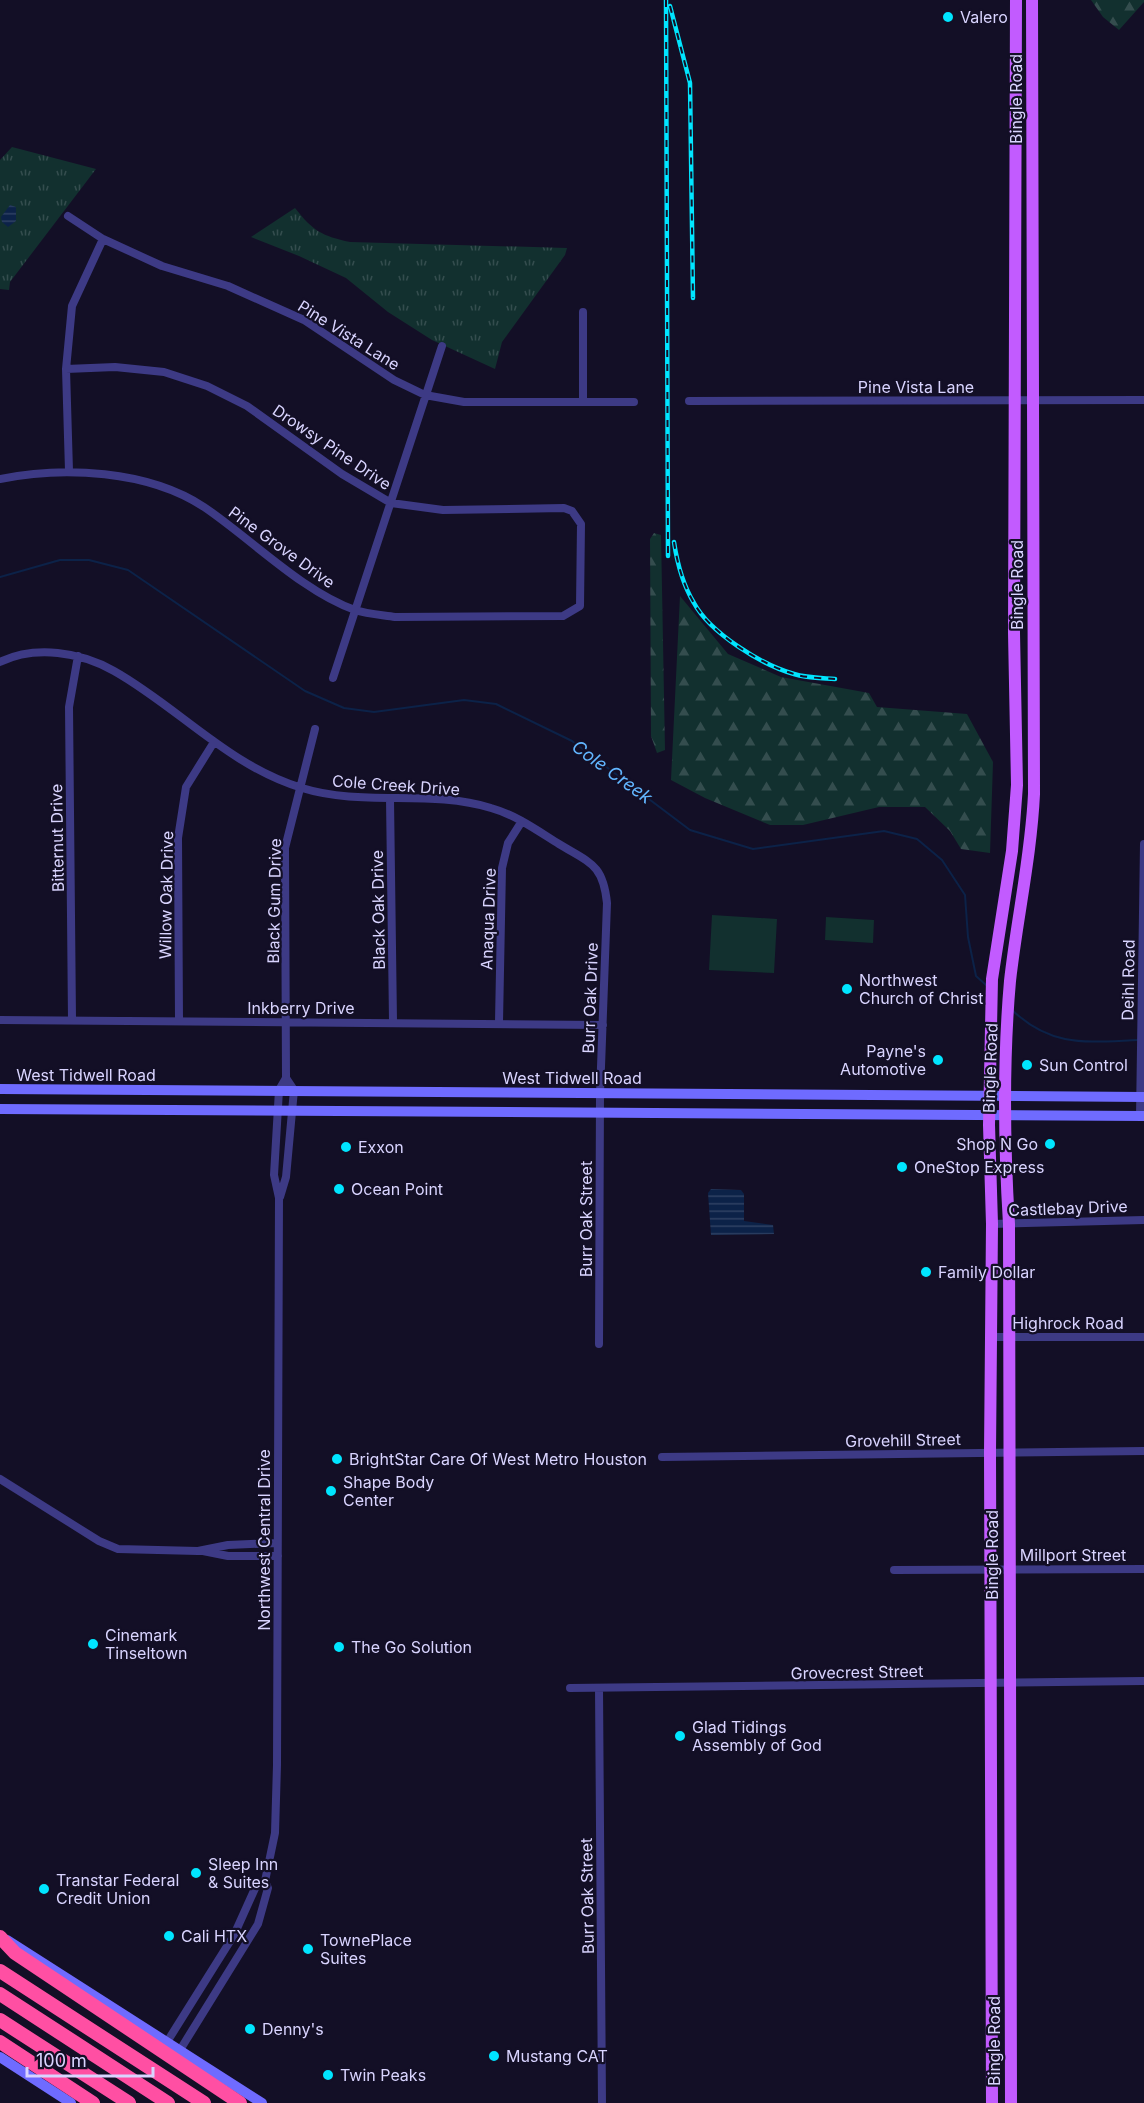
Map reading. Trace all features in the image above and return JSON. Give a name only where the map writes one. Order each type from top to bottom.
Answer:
[{"type":"highway","points":[[0,1937],[24,1959],[240,2103]]},
{"type":"highway","points":[[0,1971],[204,2103]]},
{"type":"highway","points":[[0,1994],[168,2103]]},
{"type":"highway","points":[[0,2020],[129,2103]]},
{"type":"highway","points":[[0,2042],[93,2103]]},
{"type":"main road","name":"Bingle Road","points":[[992,2103],[990,1095],[994,962],[1014,829],[1018,738],[1014,574],[1016,0]]},
{"type":"main road","name":"Bingle Road","points":[[1011,2103],[1007,1452],[1009,1224],[1005,1115],[1012,969],[1031,838],[1035,737],[1032,0]]},
{"type":"main road","points":[[1016,79],[1032,83]]},
{"type":"main road","points":[[1015,241],[1032,241]]},
{"type":"main road","points":[[1014,574],[1034,573]]},
{"type":"main road","points":[[1018,738],[1035,737]]},
{"type":"main road","points":[[1002,914],[1018,917]]},
{"type":"main road","name":"West Tidwell Road","points":[[0,1089],[1142,1097]]},
{"type":"main road","points":[[70,1090],[72,1111]]},
{"type":"main road","points":[[743,1094],[743,1114]]},
{"type":"main road","points":[[846,1095],[847,1114]]},
{"type":"main road","points":[[0,1109],[1142,1116]]},
{"type":"main road","points":[[991,1916],[1009,1916]]},
{"type":"main road","points":[[0,1937],[262,2103]]},
{"type":"main road","points":[[0,2057],[71,2103]]},
{"type":"street","name":"Pine Vista Lane","points":[[68,216],[103,239],[162,266],[228,286],[304,320],[394,381],[425,394],[464,402],[634,402]]},
{"type":"street","points":[[69,471],[66,369],[72,306],[103,239]]},
{"type":"street","points":[[583,312],[583,402]]},
{"type":"street","points":[[333,678],[442,346]]},
{"type":"street","name":"Drowsy Pine Drive","points":[[66,369],[115,367],[164,372],[207,386],[247,406],[342,474],[391,503],[443,510],[564,508],[572,511],[581,524],[582,563]]},
{"type":"street","name":"Pine Vista Lane","points":[[689,401],[1144,400]]},
{"type":"street","name":"Pine Grove Drive","points":[[0,479],[69,471],[113,474],[164,489],[201,506],[326,597],[355,610],[395,617],[563,616],[580,606],[582,563]]},
{"type":"street","name":"Cole Creek Drive","points":[[0,662],[10,657],[46,652],[78,656],[113,670],[250,766],[299,788],[349,798],[442,800],[491,808],[522,821],[590,863],[602,875],[607,903]]},
{"type":"street","name":"Bitternut Drive","points":[[72,1020],[69,707],[78,656]]},
{"type":"street","name":"Black Gum Drive","points":[[279,1090],[286,1078],[285,848],[315,729]]},
{"type":"street","name":"Willow Oak Drive","points":[[179,1020],[178,838],[186,787],[214,742]]},
{"type":"street","name":"Black Oak Drive","points":[[390,800],[393,1021]]},
{"type":"street","name":"Anaqua Drive","points":[[499,1022],[502,868],[508,843],[522,821]]},
{"type":"street","name":"Deihl Road","points":[[1142,1116],[1140,1058],[1144,844]]},
{"type":"street","name":"Burr Oak Drive","points":[[600,1094],[607,903]]},
{"type":"street","name":"Inkberry Drive","points":[[0,1020],[603,1024]]},
{"type":"street","points":[[286,1078],[294,1090]]},
{"type":"street","name":"Northwest Central Drive","points":[[180,2050],[258,1923],[268,1888],[265,1881],[274,1833],[277,1765],[279,1198],[274,1175],[279,1090]]},
{"type":"street","name":"Northwest Central Drive","points":[[279,1198],[286,1177],[294,1090]]},
{"type":"street","name":"Burr Oak Street","points":[[599,1344],[600,1094]]},
{"type":"street","name":"Castlebay Drive","points":[[992,1224],[1144,1220]]},
{"type":"street","name":"Highrock Road","points":[[992,1337],[1144,1337]]},
{"type":"street","name":"Grovehill Street","points":[[662,1457],[1144,1451]]},
{"type":"street","points":[[0,1479],[112,1547],[134,1551],[198,1551],[228,1556],[278,1556]]},
{"type":"street","points":[[198,1551],[228,1545],[277,1544]]},
{"type":"street","name":"Millport Street","points":[[894,1570],[1144,1569]]},
{"type":"street","name":"Grovecrest Street","points":[[570,1688],[1143,1681]]},
{"type":"street","name":"Burr Oak Street","points":[[599,1688],[602,2103]]},
{"type":"street","name":"Northwest Central Drive","points":[[167,2042],[224,1953],[257,1884],[265,1881]]},
{"type":"street","points":[[224,1953],[235,1962]]},
{"type":"green space","points":[[1091,0],[1144,0],[1144,2],[1119,30],[1103,17]]},
{"type":"green space","points":[[12,147],[96,169],[10,282],[9,290],[0,289],[0,160]]},
{"type":"green space","points":[[295,208],[307,222],[319,231],[350,242],[567,248],[565,255],[502,342],[495,369],[432,340],[388,312],[346,278],[251,237]]},
{"type":"green space","points":[[654,533],[661,535],[665,750],[657,753],[651,736],[650,539]]},
{"type":"green space","points":[[680,596],[728,654],[781,677],[869,693],[877,707],[967,714],[993,762],[990,853],[961,849],[950,831],[925,807],[879,807],[803,825],[770,825],[705,798],[671,780]]},
{"type":"green space","points":[[712,915],[777,919],[774,973],[709,970]]},
{"type":"green space","points":[[826,917],[874,920],[873,943],[825,940]]},
{"type":"water","points":[[10,205],[16,207],[16,221],[8,227],[2,222],[1,217]]},
{"type":"water","points":[[711,1189],[741,1190],[744,1194],[744,1221],[773,1225],[774,1234],[711,1235],[708,1193]]},
{"type":"waterway","name":"Cole Creek","points":[[0,577],[60,560],[89,560],[128,570],[305,691],[344,708],[374,712],[464,700],[496,704],[572,741],[690,830],[753,849],[884,831],[917,839],[942,860],[965,895],[968,937],[976,976],[986,985]]},
{"type":"waterway","name":"Cole Creek","points":[[1012,1010],[1041,1031],[1056,1037],[1102,1042],[1138,1040]]},
{"type":"railway","points":[[666,0],[668,556]]},
{"type":"railway","points":[[670,6],[690,83],[693,298]]},
{"type":"railway","points":[[674,542],[681,573],[690,596],[702,614],[724,636],[781,670],[804,676],[835,679]]},
{"type":"place","name":"Valero","points":[[948,17]]},
{"type":"place","name":"Northwest Church of Christ","points":[[847,989]]},
{"type":"place","name":"Payne's Automotive","points":[[938,1060]]},
{"type":"place","name":"Sun Control","points":[[1027,1065]]},
{"type":"place","name":"Shop N Go","points":[[1050,1144]]},
{"type":"place","name":"Exxon","points":[[346,1147]]},
{"type":"place","name":"OneStop Express","points":[[902,1167]]},
{"type":"place","name":"Ocean Point","points":[[339,1189]]},
{"type":"place","name":"Family Dollar","points":[[926,1272]]},
{"type":"place","name":"BrightStar Care Of West Metro Houston","points":[[337,1459]]},
{"type":"place","name":"Shape Body Center","points":[[331,1491]]},
{"type":"place","name":"Cinemark Tinseltown","points":[[93,1644]]},
{"type":"place","name":"The Go Solution","points":[[339,1647]]},
{"type":"place","name":"Glad Tidings Assembly of God","points":[[680,1736]]},
{"type":"place","name":"Sleep Inn & Suites","points":[[196,1873]]},
{"type":"place","name":"Transtar Federal Credit Union","points":[[44,1889]]},
{"type":"place","name":"Cali HTX","points":[[169,1936]]},
{"type":"place","name":"TownePlace Suites","points":[[308,1949]]},
{"type":"place","name":"Denny's","points":[[250,2029]]},
{"type":"place","name":"Mustang CAT","points":[[494,2056]]},
{"type":"place","name":"Twin Peaks","points":[[328,2075]]}]
